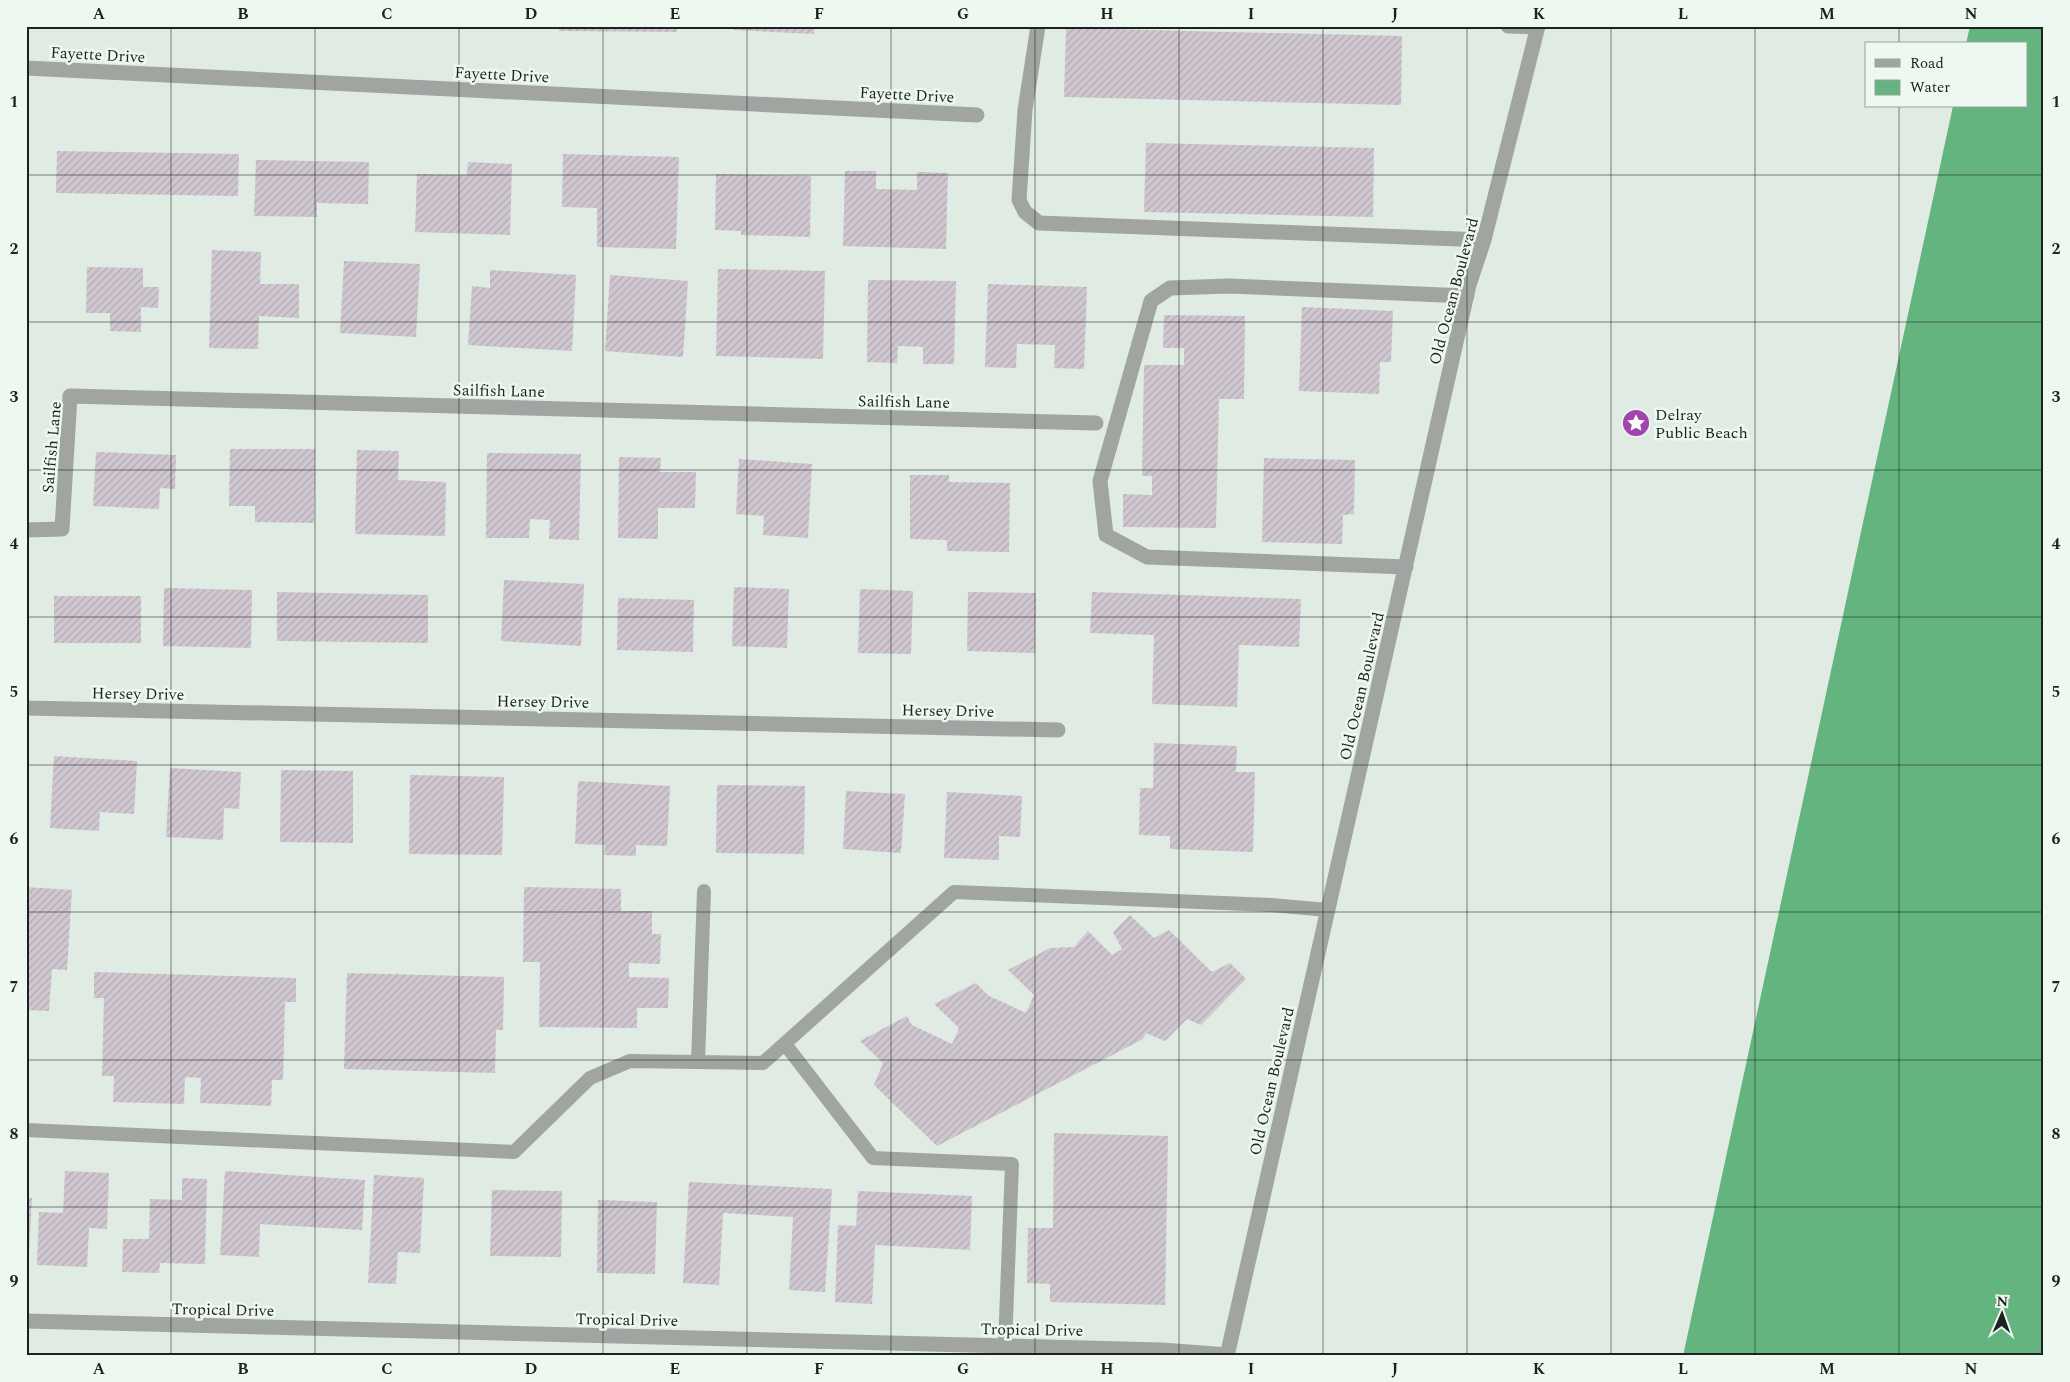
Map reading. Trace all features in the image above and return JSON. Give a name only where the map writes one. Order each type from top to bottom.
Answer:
[{"type":"street","points":[[1038,26],[1025,110],[1019,200],[1025,212],[1039,224],[1484,240]]},
{"type":"street","points":[[1508,26],[1538,27]]},
{"type":"street","name":"Old Ocean Boulevard","points":[[1228,1355],[1467,296],[1484,240],[1538,27]]},
{"type":"street","name":"Fayette Drive","points":[[26,68],[976,116]]},
{"type":"street","points":[[1406,567],[1146,557],[1106,535],[1100,481],[1151,301],[1170,288],[1229,286],[1467,296]]},
{"type":"street","name":"Sailfish Lane","points":[[26,530],[62,530],[70,396],[1096,423]]},
{"type":"street","name":"Hersey Drive","points":[[26,708],[1058,730]]},
{"type":"street","name":"Tropical Drive","points":[[26,1321],[1162,1350],[1228,1355]]},
{"type":"lane","points":[[698,1062],[704,892]]},
{"type":"lane","points":[[26,1130],[514,1152],[590,1078],[630,1061],[762,1063],[954,892],[1271,904],[1328,910]]},
{"type":"lane","points":[[784,1044],[873,1158],[1012,1164],[1005,1346]]},
{"type":"water","points":[[1970,26],[2044,26],[2044,1356],[1683,1356],[1953,108],[2028,108],[2028,42],[1966,42]]},
{"type":"building","points":[[559,26],[677,26],[677,32],[559,31]]},
{"type":"building","points":[[734,26],[815,26],[814,34],[734,30]]},
{"type":"building","points":[[1066,28],[1402,36],[1401,105],[1064,97]]},
{"type":"building","points":[[1146,143],[1374,148],[1373,217],[1144,212]]},
{"type":"building","points":[[57,151],[239,154],[238,196],[56,193]]},
{"type":"building","points":[[563,154],[679,157],[676,249],[597,247],[597,208],[562,207]]},
{"type":"building","points":[[256,160],[369,162],[368,204],[317,203],[317,217],[254,216]]},
{"type":"building","points":[[468,162],[512,164],[510,235],[415,232],[417,174],[467,175]]},
{"type":"building","points":[[845,171],[876,171],[876,189],[917,190],[917,172],[948,173],[946,249],[843,246]]},
{"type":"building","points":[[716,174],[811,176],[810,237],[741,235],[741,231],[715,230]]},
{"type":"building","points":[[212,250],[261,252],[260,284],[299,284],[299,318],[259,316],[258,349],[209,348]]},
{"type":"building","points":[[344,261],[420,264],[416,337],[340,333]]},
{"type":"building","points":[[87,267],[143,268],[143,287],[159,287],[158,308],[141,307],[141,332],[110,331],[110,313],[86,313]]},
{"type":"building","points":[[718,269],[825,271],[823,359],[716,356]]},
{"type":"building","points":[[490,270],[576,275],[572,351],[468,345],[472,286],[490,288]]},
{"type":"building","points":[[610,275],[688,281],[683,357],[605,351]]},
{"type":"building","points":[[868,280],[956,281],[954,364],[923,364],[923,347],[898,346],[897,363],[867,362]]},
{"type":"building","points":[[988,284],[1087,287],[1084,369],[1054,368],[1055,345],[1017,344],[1016,368],[985,367]]},
{"type":"building","points":[[1302,307],[1393,311],[1391,362],[1380,362],[1379,394],[1299,391]]},
{"type":"building","points":[[1164,315],[1245,316],[1244,399],[1219,399],[1216,528],[1123,527],[1123,494],[1152,495],[1152,476],[1142,476],[1144,365],[1184,365],[1184,348],[1163,348]]},
{"type":"building","points":[[230,449],[315,449],[314,523],[255,522],[255,506],[229,506]]},
{"type":"building","points":[[357,450],[399,451],[398,480],[446,482],[445,536],[355,534]]},
{"type":"building","points":[[96,452],[176,455],[175,489],[160,488],[159,509],[93,506]]},
{"type":"building","points":[[487,453],[581,454],[579,540],[549,539],[550,520],[530,519],[529,538],[486,538]]},
{"type":"building","points":[[619,457],[661,458],[660,472],[696,472],[695,508],[658,508],[658,539],[618,538]]},
{"type":"building","points":[[1264,458],[1355,460],[1354,514],[1343,515],[1342,544],[1262,542]]},
{"type":"building","points":[[739,459],[812,464],[808,538],[763,535],[764,516],[736,514]]},
{"type":"building","points":[[910,475],[949,475],[949,482],[1010,483],[1009,552],[947,551],[947,540],[910,539]]},
{"type":"building","points":[[504,580],[584,584],[581,646],[501,641]]},
{"type":"building","points":[[734,587],[789,589],[787,648],[732,646]]},
{"type":"building","points":[[164,588],[252,590],[251,648],[163,646]]},
{"type":"building","points":[[860,589],[913,591],[911,654],[858,653]]},
{"type":"building","points":[[277,592],[428,595],[428,643],[277,641]]},
{"type":"building","points":[[968,592],[1036,593],[1035,653],[967,651]]},
{"type":"building","points":[[1092,592],[1301,599],[1299,647],[1239,645],[1237,707],[1152,704],[1154,635],[1090,633]]},
{"type":"building","points":[[54,596],[141,596],[141,643],[54,643]]},
{"type":"building","points":[[618,598],[694,600],[693,652],[617,650]]},
{"type":"building","points":[[1154,743],[1237,746],[1236,772],[1255,772],[1253,852],[1170,849],[1170,836],[1139,835],[1140,788],[1153,788]]},
{"type":"building","points":[[54,756],[137,761],[134,814],[100,812],[99,831],[50,828]]},
{"type":"building","points":[[170,768],[241,772],[239,809],[224,808],[223,840],[166,837]]},
{"type":"building","points":[[281,770],[353,771],[353,843],[280,842]]},
{"type":"building","points":[[410,775],[504,777],[502,855],[409,854]]},
{"type":"building","points":[[578,781],[670,786],[667,846],[636,845],[636,856],[604,855],[605,845],[575,844]]},
{"type":"building","points":[[717,785],[805,786],[804,854],[716,853]]},
{"type":"building","points":[[846,791],[905,794],[901,853],[843,849]]},
{"type":"building","points":[[947,792],[1022,796],[1020,837],[999,836],[999,860],[944,858]]},
{"type":"building","points":[[26,887],[72,890],[67,970],[52,969],[49,1011],[26,1010]]},
{"type":"building","points":[[524,887],[621,889],[621,911],[652,911],[652,934],[661,934],[660,964],[629,963],[629,977],[669,978],[668,1008],[637,1008],[637,1028],[539,1027],[540,962],[523,962]]},
{"type":"building","points":[[1130,915],[1154,938],[1169,930],[1212,972],[1230,963],[1246,979],[1201,1025],[1187,1019],[1165,1041],[1146,1033],[1143,1039],[937,1146],[874,1085],[883,1063],[860,1041],[907,1016],[912,1025],[952,1044],[959,1028],[934,1004],[976,983],[989,996],[1026,1013],[1034,995],[1008,970],[1050,948],[1074,947],[1088,931],[1112,955],[1122,949],[1113,932]]},
{"type":"building","points":[[94,972],[296,978],[296,1002],[285,1002],[283,1080],[272,1080],[271,1106],[200,1103],[201,1078],[185,1077],[184,1104],[113,1102],[114,1076],[102,1076],[104,998],[94,998]]},
{"type":"building","points":[[347,973],[504,977],[503,1030],[496,1030],[495,1073],[344,1069]]},
{"type":"building","points":[[1054,1133],[1168,1136],[1165,1305],[1050,1302],[1050,1284],[1027,1283],[1028,1228],[1053,1228]]},
{"type":"building","points":[[65,1171],[109,1173],[107,1229],[89,1228],[87,1267],[37,1265],[39,1212],[63,1213]]},
{"type":"building","points":[[225,1171],[365,1180],[362,1230],[260,1224],[259,1257],[220,1255]]},
{"type":"building","points":[[374,1175],[424,1178],[420,1253],[398,1252],[396,1284],[368,1283]]},
{"type":"building","points":[[182,1178],[207,1179],[205,1264],[160,1263],[159,1273],[122,1272],[123,1239],[149,1239],[150,1199],[182,1200]]},
{"type":"building","points":[[689,1182],[832,1189],[825,1292],[789,1290],[793,1217],[723,1213],[719,1285],[683,1283]]},
{"type":"building","points":[[492,1190],[562,1191],[561,1257],[490,1256]]},
{"type":"building","points":[[858,1191],[972,1196],[970,1250],[875,1245],[872,1304],[835,1302],[838,1225],[856,1226]]},
{"type":"building","points":[[26,1198],[32,1198],[28,1272],[26,1272]]},
{"type":"building","points":[[598,1200],[657,1202],[655,1274],[597,1273]]},
{"type":"place","name":"Delray Public Beach","points":[[1636,423]]}]
